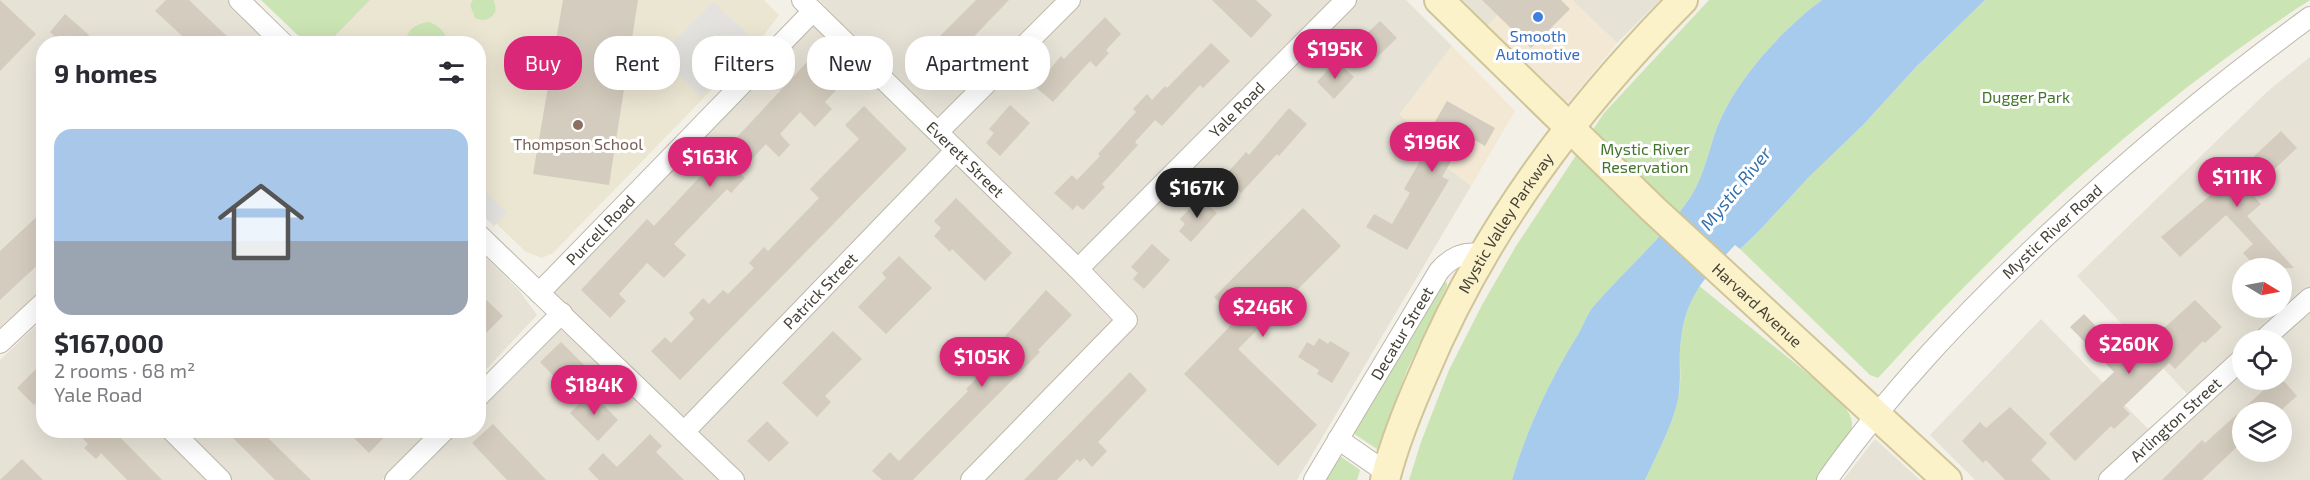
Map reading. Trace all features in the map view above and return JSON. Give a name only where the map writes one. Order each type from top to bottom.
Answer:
[{"type":"street","points":[[239,0],[276,36]]},
{"type":"street","points":[[938,132],[1070,0]]},
{"type":"street","name":"Yale Road","points":[[1078,269],[1346,0]]},
{"type":"street","name":"Harvard Avenue","points":[[1439,0],[1653,209],[1947,480]]},
{"type":"street","name":"Mystic Valley Parkway","points":[[1386,476],[1404,421],[1430,359],[1457,303],[1484,255],[1568,128],[1632,52],[1683,0]]},
{"type":"street","name":"Everett Street","points":[[808,5],[1078,269],[1127,320],[971,480]]},
{"type":"street","name":"Purcell Road","points":[[539,293],[808,5]]},
{"type":"street","name":"Mystic River Road","points":[[1827,480],[1915,368],[2093,192],[2199,101],[2310,17]]},
{"type":"street","name":"Patrick Street","points":[[684,432],[956,150]]},
{"type":"street","points":[[486,242],[734,480]]},
{"type":"street","name":"Decatur Street","points":[[1314,480],[1439,271],[1450,260],[1468,253],[1484,255]]},
{"type":"street","points":[[2275,330],[2310,298]]},
{"type":"street","points":[[0,343],[36,310]]},
{"type":"street","points":[[486,389],[562,313]]},
{"type":"street","name":"Arlington Street","points":[[2109,480],[2232,368]]},
{"type":"street","points":[[179,438],[221,480]]},
{"type":"street","points":[[395,480],[437,438]]},
{"type":"street","points":[[1338,439],[1386,476]]},
{"type":"shaded area","points":[[0,0],[227,0],[265,36],[36,36],[36,301],[0,335]]},
{"type":"shaded area","name":"Thompson School","points":[[370,0],[764,0],[779,15],[763,36],[692,36],[692,90],[711,90],[553,253],[542,258],[526,252],[486,214],[486,36],[335,36]]},
{"type":"shaded area","points":[[819,0],[1406,0],[1452,46],[1400,114],[1448,168],[1471,186],[1297,480],[408,480],[450,438],[486,438],[486,402],[574,315],[552,291],[745,90],[795,90],[795,37],[825,6]]},
{"type":"shaded area","points":[[1453,0],[1513,0],[1483,30]]},
{"type":"shaded area","points":[[1513,0],[1572,0],[1617,43],[1569,102],[1557,99],[1483,30]]},
{"type":"shaded area","points":[[1572,0],[1660,0],[1617,43]]},
{"type":"shaded area","points":[[713,2],[750,36],[692,36],[692,87],[680,76],[679,36]]},
{"type":"shaded area","points":[[1452,46],[1515,111],[1471,186],[1448,168],[1400,114]]},
{"type":"shaded area","points":[[2310,57],[2310,480],[1975,480],[1930,435],[2041,319],[2148,429],[2190,397],[2077,276],[2268,91]]},
{"type":"shaded area","points":[[695,90],[707,90],[701,96]]},
{"type":"shaded area","points":[[486,192],[507,212],[494,226],[486,219]]},
{"type":"shaded area","points":[[486,258],[518,289],[537,315],[486,370]]},
{"type":"shaded area","points":[[36,326],[36,438],[421,438],[382,480],[0,480],[0,360]]},
{"type":"shaded area","points":[[1875,439],[1920,480],[1843,480]]},
{"type":"green space","points":[[261,0],[370,0],[335,36],[299,36]]},
{"type":"green space","points":[[473,0],[493,0],[495,10],[489,19],[475,18],[470,5]]},
{"type":"green space","name":"Mystic River Reservation","points":[[1709,0],[1822,0],[1780,36],[1754,66],[1732,97],[1719,122],[1697,186],[1691,196],[1669,226],[1590,311],[1540,406],[1512,480],[1409,480],[1449,370],[1482,305],[1516,246],[1604,113]]},
{"type":"green space","name":"Dugger Park","points":[[1985,0],[2310,0],[2250,40],[2193,83],[2082,175],[1977,274],[1878,378],[1870,375],[1740,249],[1864,124],[1916,67]]},
{"type":"green space","points":[[430,22],[442,30],[445,36],[407,36],[413,28]]},
{"type":"green space","points":[[1443,281],[1447,283],[1447,286],[1407,370],[1377,449],[1353,433]]},
{"type":"green space","points":[[1698,285],[1838,398],[1848,413],[1852,423],[1849,438],[1817,480],[1645,480],[1664,440],[1678,398],[1682,331],[1687,311]]},
{"type":"green space","points":[[1340,456],[1360,470],[1357,480],[1325,480]]},
{"type":"water","name":"Mystic River","points":[[1822,0],[1985,0],[1916,67],[1864,124],[1808,178],[1758,232],[1740,249],[1735,245],[1699,287],[1684,324],[1680,346],[1678,399],[1664,440],[1645,480],[1512,480],[1540,406],[1590,311],[1669,226],[1691,196],[1697,186],[1719,122],[1732,97],[1754,66],[1780,36]]},
{"type":"building","points":[[0,0],[36,34],[0,71]]},
{"type":"building","points":[[166,0],[189,0],[227,36],[182,36],[155,11]]},
{"type":"building","points":[[563,0],[638,0],[632,36],[594,36],[594,90],[624,90],[609,185],[533,174],[547,90],[582,90],[582,36],[557,36]]},
{"type":"building","points":[[976,0],[1009,0],[974,36],[940,36]]},
{"type":"building","points":[[1212,0],[1256,0],[1272,15],[1251,38]]},
{"type":"building","name":"Smooth Automotive","points":[[1482,0],[1561,0],[1570,9],[1531,48]]},
{"type":"building","points":[[65,14],[89,35],[54,36],[50,32]]},
{"type":"building","points":[[1105,17],[1121,34],[1106,50],[1109,53],[1096,67],[1090,61],[1053,102],[1039,90],[1050,90],[1050,69],[1061,56],[1064,59]]},
{"type":"building","points":[[1380,21],[1397,38],[1375,59],[1358,42]]},
{"type":"building","points":[[1211,43],[1230,61],[1203,88],[1200,85],[1162,126],[1155,120],[1135,142],[1138,145],[1102,184],[1105,187],[1083,210],[1077,205],[1073,210],[1054,193],[1072,175],[1077,180],[1100,156],[1098,154],[1136,112],[1133,109],[1147,94],[1152,100]]},
{"type":"building","points":[[1336,61],[1354,77],[1334,99],[1317,82]]},
{"type":"building","points":[[807,62],[807,90],[836,90],[825,102],[832,109],[815,127],[800,112],[780,134],[790,145],[779,157],[766,144],[739,173],[745,178],[731,193],[727,189],[674,244],[686,255],[664,278],[647,263],[619,294],[626,301],[610,318],[581,290],[647,219],[654,226],[781,90],[795,90],[795,75]]},
{"type":"building","points":[[1447,101],[1495,128],[1485,146],[1466,135],[1442,177],[1449,180],[1407,250],[1366,227],[1374,214],[1392,224],[1410,193],[1404,189],[1431,142],[1425,139]]},
{"type":"building","points":[[1010,105],[1030,123],[1000,156],[986,143],[994,133],[989,129]]},
{"type":"building","points":[[864,106],[907,149],[680,380],[651,351],[665,337],[671,343],[694,319],[689,313],[703,298],[709,304],[723,290],[728,294],[754,268],[749,263],[764,247],[768,251],[819,198],[810,189],[859,139],[845,125]]},
{"type":"building","points":[[1289,108],[1307,124],[1279,156],[1277,154],[1241,193],[1224,177],[1246,152],[1249,155]]},
{"type":"building","points":[[2281,131],[2297,148],[2252,190],[2251,193],[2261,204],[2247,216],[2285,258],[2248,258],[2243,253],[2253,244],[2226,215],[2180,257],[2161,237],[2234,175]]},
{"type":"building","points":[[956,198],[1012,253],[985,281],[952,249],[950,252],[934,236],[941,228],[934,221]]},
{"type":"building","points":[[1200,198],[1217,213],[1191,242],[1179,231],[1185,224],[1180,219]]},
{"type":"building","points":[[1303,208],[1341,246],[1238,349],[1317,425],[1278,466],[1184,374],[1236,320],[1214,297]]},
{"type":"building","points":[[36,217],[36,266],[0,300],[0,251]]},
{"type":"building","points":[[1152,244],[1170,260],[1144,289],[1133,279],[1138,273],[1131,267]]},
{"type":"building","points":[[899,256],[932,288],[886,334],[858,307],[886,278],[882,273]]},
{"type":"building","points":[[1046,290],[1072,315],[1038,350],[1040,352],[913,480],[882,480],[872,471],[890,452],[899,461],[968,391],[966,389],[1012,342],[1005,336]]},
{"type":"building","points":[[486,300],[503,316],[486,333]]},
{"type":"building","points":[[2195,300],[2222,327],[2205,343],[2203,341],[2175,369],[2169,363],[2123,407],[2130,414],[2114,429],[2111,426],[2075,461],[2049,434],[2114,372],[2070,327],[2084,314],[2129,360]]},
{"type":"building","points":[[833,331],[862,359],[825,396],[831,402],[817,417],[782,383]]},
{"type":"building","points":[[1319,338],[1328,344],[1330,341],[1350,353],[1332,383],[1317,374],[1319,370],[1298,357],[1307,342],[1314,346]]},
{"type":"building","points":[[561,342],[593,374],[572,395],[540,362]]},
{"type":"building","points":[[36,369],[36,403],[34,405],[17,388]]},
{"type":"building","points":[[1130,372],[1147,390],[1098,442],[1107,451],[1092,467],[1084,458],[1080,462],[1077,459],[1057,480],[1024,480]]},
{"type":"building","points":[[2264,390],[2292,390],[2297,396],[2290,402],[2251,402]]},
{"type":"building","points":[[591,392],[618,420],[598,441],[570,413]]},
{"type":"building","points":[[2010,407],[2047,443],[2031,460],[2051,480],[2005,480],[1986,460],[1983,463],[1962,441],[1980,422],[1986,428]]},
{"type":"building","points":[[2232,419],[2232,452],[2202,480],[2162,480],[2202,440],[2205,443]]},
{"type":"building","points":[[767,421],[789,443],[769,462],[747,441]]},
{"type":"building","points":[[493,424],[546,480],[507,480],[472,443],[478,438],[486,438],[486,430]]},
{"type":"building","points":[[650,434],[662,446],[656,452],[684,480],[599,480],[588,469],[603,453],[617,467]]},
{"type":"building","points":[[82,438],[121,438],[162,480],[127,480],[101,453],[96,459],[84,448],[88,444]]},
{"type":"building","points":[[233,438],[268,438],[311,480],[275,480]]},
{"type":"building","points":[[354,438],[383,438],[369,453]]},
{"type":"building","points":[[22,459],[43,480],[0,480]]},
{"type":"place","name":"Smooth Automotive","points":[[1538,17]]},
{"type":"place","name":"Thompson School","points":[[578,125]]}]
